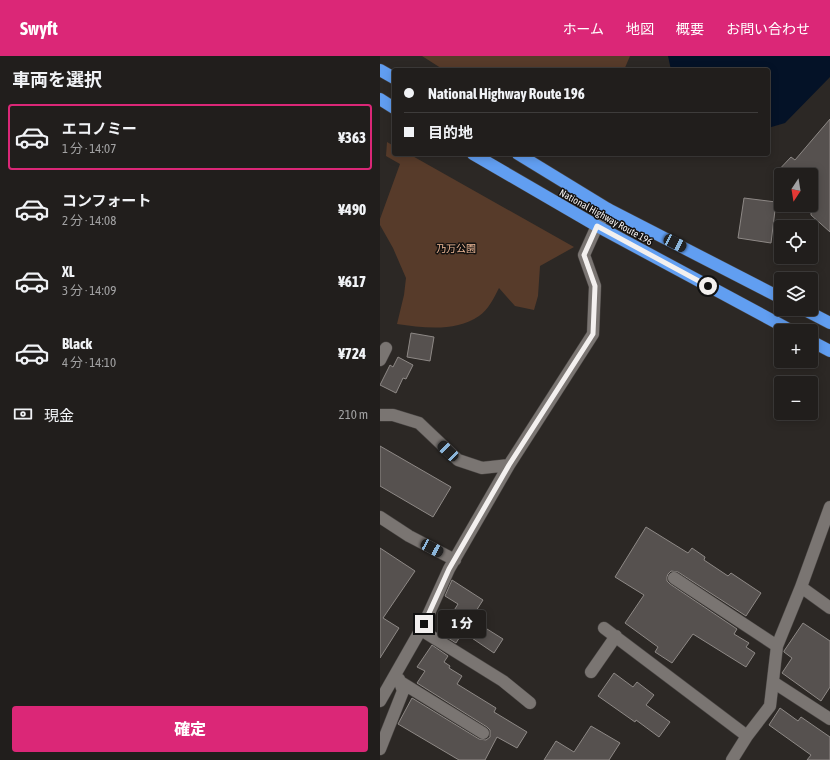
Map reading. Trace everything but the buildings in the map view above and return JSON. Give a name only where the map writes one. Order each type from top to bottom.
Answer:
[{"type":"highway","points":[[380,70],[392,77]]},
{"type":"highway","points":[[380,100],[392,107]]},
{"type":"highway","name":"National Highway Route 196","points":[[476,156],[597,226],[779,324]]},
{"type":"highway","name":"National Highway Route 196","points":[[521,156],[608,209],[774,294]]},
{"type":"highway","points":[[816,316],[830,323]]},
{"type":"highway","points":[[818,345],[830,351]]},
{"type":"street","points":[[380,701],[420,630],[455,560],[509,465],[593,334],[595,286],[584,255],[597,226],[608,209]]},
{"type":"street","points":[[380,360],[386,348]]},
{"type":"street","points":[[380,415],[393,415],[419,423],[458,460],[482,468],[509,465]]},
{"type":"street","points":[[732,760],[747,736],[770,706],[777,646],[801,587],[830,507]]},
{"type":"street","points":[[380,517],[409,536],[455,560]]},
{"type":"street","points":[[674,578],[777,646]]},
{"type":"street","points":[[801,587],[830,608]]},
{"type":"street","points":[[604,628],[747,736]]},
{"type":"street","points":[[420,630],[503,681],[530,704]]},
{"type":"street","points":[[591,672],[616,636]]},
{"type":"street","points":[[380,749],[403,691],[399,681],[399,669]]},
{"type":"street","points":[[399,681],[483,733]]},
{"type":"street","points":[[773,682],[830,719]]},
{"type":"green space","points":[[422,56],[630,56],[625,68],[441,68]]},
{"type":"green space","name":"乃万公園","points":[[387,142],[392,145],[392,156],[413,156],[574,247],[540,266],[538,296],[534,310],[515,306],[499,288],[490,304],[479,316],[460,325],[440,328],[397,324],[404,295],[406,278],[393,248],[380,225],[380,219],[400,164],[386,156]]},
{"type":"water","points":[[668,56],[830,56],[830,77],[785,123],[770,127],[770,68],[671,68]]},
{"type":"route","points":[[424,624],[449,569],[509,465],[593,334],[595,286],[584,255],[597,226],[708,286]]}]
